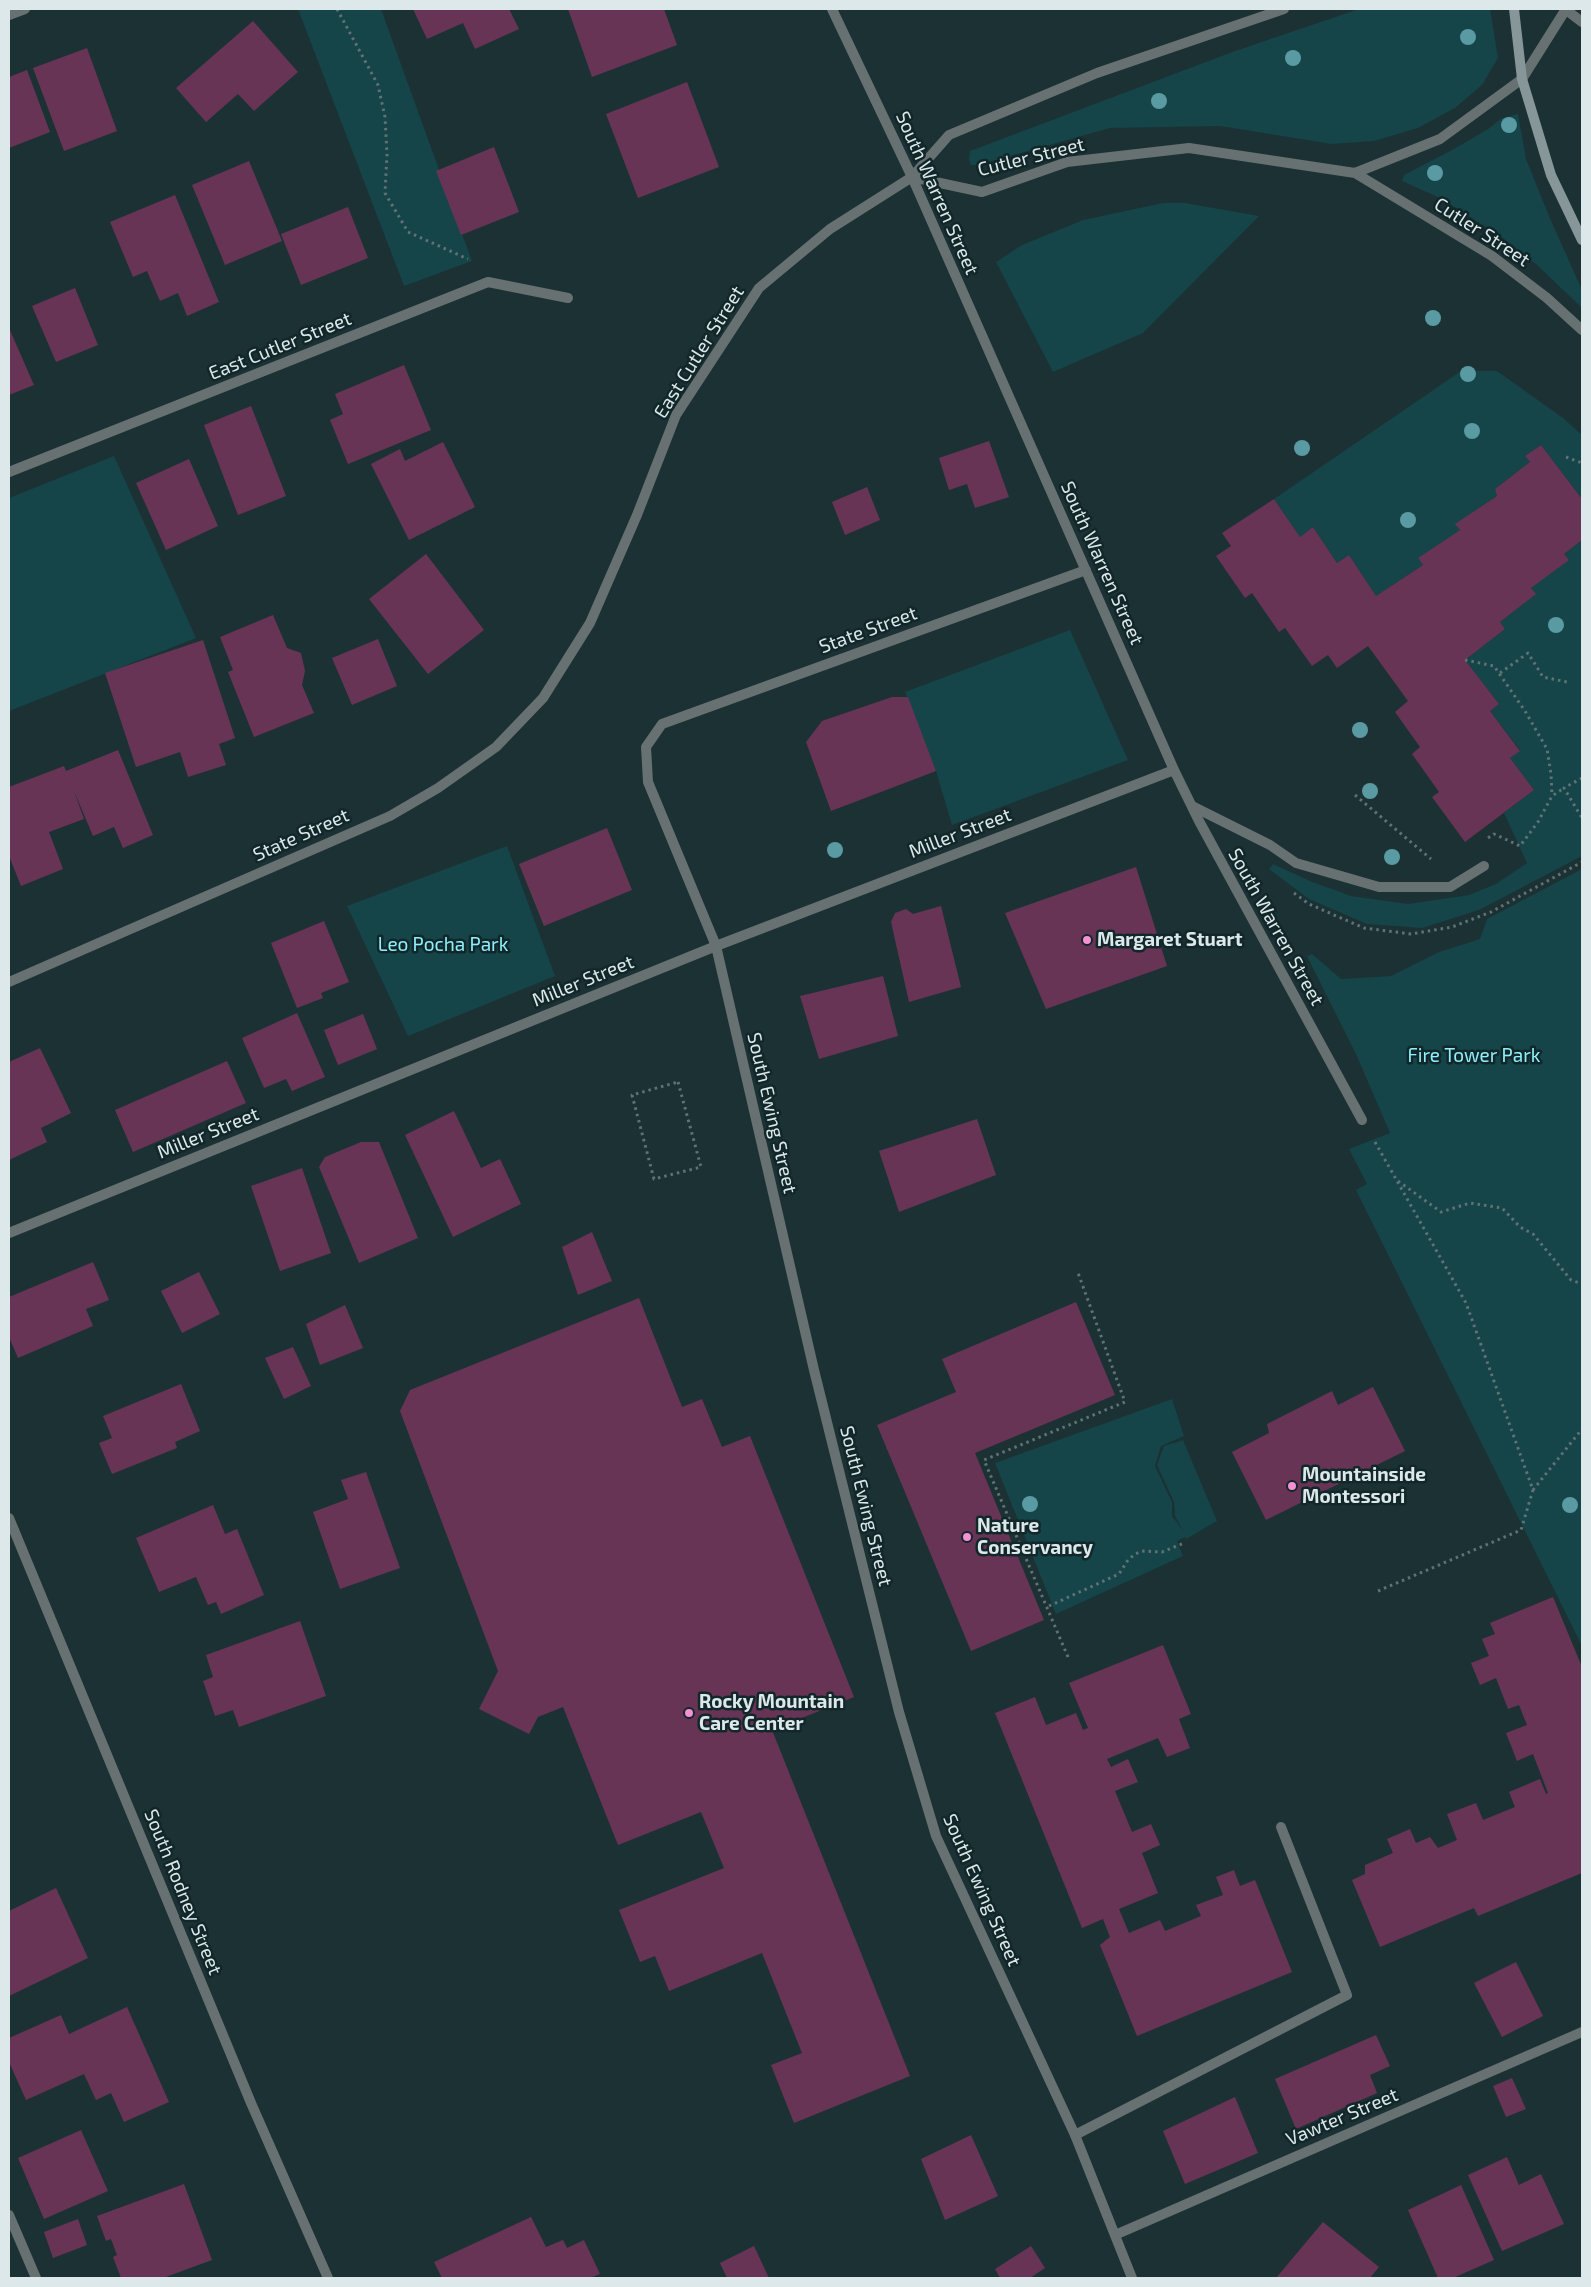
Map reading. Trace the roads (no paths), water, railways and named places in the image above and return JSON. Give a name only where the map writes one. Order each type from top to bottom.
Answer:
[{"type":"street","points":[[9,15],[25,9]]},
{"type":"street","name":"South Warren Street","points":[[832,9],[912,177],[1174,770],[1362,1120]]},
{"type":"street","points":[[912,177],[949,135],[1097,72],[1280,9]]},
{"type":"street","points":[[1514,9],[1522,79],[1551,175],[1582,240]]},
{"type":"street","points":[[1355,173],[1440,139],[1522,79],[1566,9],[1582,22]]},
{"type":"street","name":"Cutler Street","points":[[912,177],[982,192],[1067,162],[1189,148],[1355,173],[1492,256],[1547,298],[1582,330]]},
{"type":"street","name":"East Cutler Street","points":[[565,661],[590,623],[637,515],[676,415],[759,288],[830,229],[912,177]]},
{"type":"street","name":"East Cutler Street","points":[[9,472],[488,282],[568,298]]},
{"type":"street","name":"State Street","points":[[662,724],[1086,570]]},
{"type":"street","name":"State Street","points":[[9,982],[390,816],[438,788],[496,747],[543,698],[565,661]]},
{"type":"street","name":"South Ewing Street","points":[[662,724],[646,747],[648,782],[716,946],[821,1398],[899,1712],[933,1827],[1075,2135],[1132,2278]]},
{"type":"street","name":"Miller Street","points":[[9,1233],[716,946],[1174,770]]},
{"type":"street","points":[[1192,806],[1270,845],[1296,862],[1379,887],[1450,887],[1484,866]]},
{"type":"street","name":"South Rodney Street","points":[[9,1518],[251,2103],[328,2278]]},
{"type":"street","points":[[1075,2135],[1347,1995],[1281,1827]]},
{"type":"street","name":"Vawter Street","points":[[1115,2235],[1582,2032]]},
{"type":"street","points":[[9,2215],[36,2278]]},
{"type":"place","name":"Margaret Stuart","points":[[1087,940]]},
{"type":"place","name":"Mountainside Montessori","points":[[1292,1486]]},
{"type":"place","name":"Nature Conservancy","points":[[967,1537]]},
{"type":"place","name":"Rocky Mountain Care Center","points":[[689,1713]]},
{"type":"park label","name":"Leo Pocha Park","points":[[443,945]]},
{"type":"park label","name":"Fire Tower Park","points":[[1474,1056]]}]
